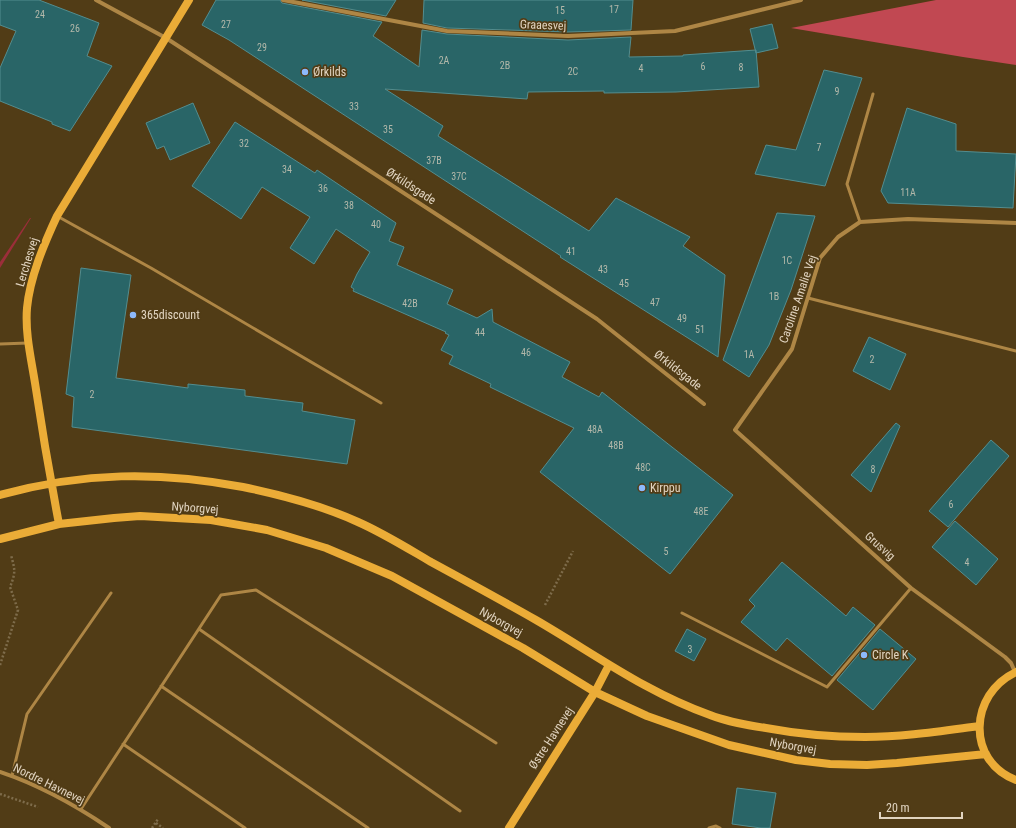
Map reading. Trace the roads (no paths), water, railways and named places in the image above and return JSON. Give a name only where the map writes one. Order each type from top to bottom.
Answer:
[{"type":"street","name":"Ørkildsgade","points":[[96,0],[166,38],[597,319],[704,404]]},
{"type":"street","name":"Lerchesvej","points":[[58,524],[40,423],[29,342],[27,315],[31,289],[45,242],[57,216],[189,0]]},
{"type":"street","name":"Graaesvej","points":[[283,0],[448,31],[568,36],[675,31],[801,0]]},
{"type":"street","points":[[860,222],[908,219],[1016,223]]},
{"type":"street","name":"Caroline Amalie Vej","points":[[735,430],[792,349],[820,258],[838,237],[860,222]]},
{"type":"street","name":"Grusvig","points":[[735,430],[911,588],[1005,657],[1011,663],[1015,672]]},
{"type":"street","name":"Nyborgvej","points":[[0,496],[51,483],[114,476],[150,475],[186,478],[263,491],[302,501],[360,522],[537,621],[609,665],[660,693],[710,716],[738,723],[802,734],[866,737],[920,734],[979,726]]},
{"type":"street","name":"Nyborgvej","points":[[3,538],[58,524],[140,516],[211,520],[267,530],[326,548],[392,576],[523,648],[595,692],[647,716],[729,745],[796,760],[830,764],[867,765],[986,754]]},
{"type":"street","name":"Østre Havnevej","points":[[509,827],[595,692],[609,665]]},
{"type":"street","points":[[1015,672],[1000,681],[989,694],[982,709],[979,726],[981,740],[986,754],[996,767],[1008,777],[1016,780]]},
{"type":"street","name":"Nordre Havnevej","points":[[0,772],[53,794],[81,809],[109,828]]},
{"type":"lane","points":[[860,222],[847,184],[873,94]]},
{"type":"lane","points":[[57,216],[151,268],[381,403]]},
{"type":"lane","points":[[808,298],[1016,351]]},
{"type":"lane","points":[[0,344],[29,342]]},
{"type":"lane","points":[[682,613],[827,687],[911,588]]},
{"type":"lane","points":[[81,809],[221,595],[256,590],[496,743]]},
{"type":"lane","points":[[12,776],[27,714],[111,594]]},
{"type":"lane","points":[[199,629],[460,811]]},
{"type":"lane","points":[[161,686],[368,828]]},
{"type":"lane","points":[[123,744],[245,828]]},
{"type":"lane","points":[[709,828],[716,826],[720,828]]},
{"type":"place","name":"Ørkilds","points":[[305,72]]},
{"type":"place","name":"365discount","points":[[133,315]]},
{"type":"place","name":"Kirppu","points":[[642,488]]},
{"type":"place","name":"Circle K","points":[[864,655]]}]
